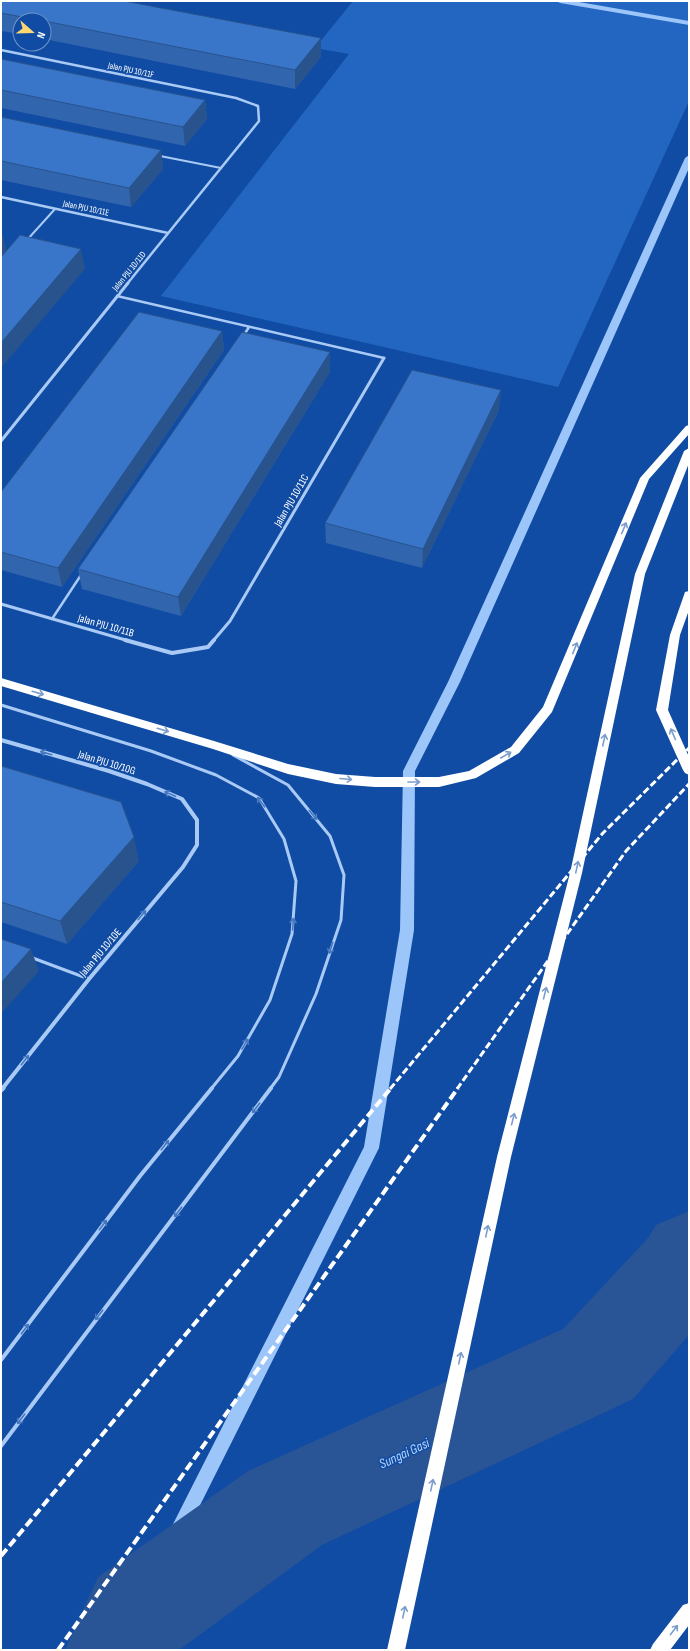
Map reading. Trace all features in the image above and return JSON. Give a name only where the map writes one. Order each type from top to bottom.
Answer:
[{"type":"highway","points":[[1,682],[214,745],[288,769],[336,779],[375,782],[439,782],[472,775],[515,750],[548,709],[645,478],[689,428]]},
{"type":"highway","points":[[396,1650],[504,1157],[576,873],[640,574],[689,451]]},
{"type":"highway","points":[[689,595],[675,635],[662,710],[689,770]]},
{"type":"highway","points":[[659,1650],[689,1611]]},
{"type":"street","name":"Jalan PJU 10/11F","points":[[1,50],[236,98],[258,106]]},
{"type":"street","name":"Jalan PJU 10/11D","points":[[1,441],[259,120],[258,106]]},
{"type":"street","name":"Jalan PJU 10/11E","points":[[1,197],[168,233]]},
{"type":"street","name":"Jalan PJU 10/11C","points":[[208,647],[230,621],[384,358]]},
{"type":"street","name":"Jalan PJU 10/11B","points":[[1,604],[172,653],[208,647]]},
{"type":"street","name":"Jalan PJU 10/10G","points":[[1,740],[109,771],[147,784],[182,799],[197,820]]},
{"type":"street","name":"Jalan PJU 10/10E","points":[[1,1090],[88,979],[183,867],[196,845],[197,820]]},
{"type":"lane","points":[[158,156],[221,168]]},
{"type":"lane","points":[[26,242],[55,209]]},
{"type":"lane","points":[[118,296],[384,358]]},
{"type":"lane","points":[[241,340],[250,327]]},
{"type":"lane","points":[[52,618],[82,573]]},
{"type":"lane","points":[[1,705],[151,751],[216,775],[258,798],[284,839],[296,881],[292,934],[270,1000],[238,1056],[140,1176],[1,1360]]},
{"type":"lane","points":[[1,1446],[279,1076],[316,994],[341,920],[344,875],[330,836],[288,785],[214,745]]},
{"type":"lane","points":[[23,954],[88,979]]},
{"type":"shaded area","points":[[353,1],[689,1],[689,101],[558,387],[161,296],[349,54],[315,48]]},
{"type":"building","points":[[1,1],[124,1],[321,38],[295,70],[52,23],[52,12],[12,12],[12,15],[1,13]]},
{"type":"building","points":[[1,59],[205,100],[183,127],[1,90]]},
{"type":"building","points":[[1,117],[161,150],[129,188],[1,161]]},
{"type":"building","points":[[20,235],[81,249],[1,343],[1,257]]},
{"type":"building","points":[[139,312],[222,331],[58,568],[1,552],[1,492]]},
{"type":"building","points":[[242,332],[330,352],[178,597],[78,569]]},
{"type":"building","points":[[412,370],[501,390],[423,549],[325,523]]},
{"type":"building","points":[[1,766],[121,802],[134,837],[60,921],[1,902]]},
{"type":"building","points":[[1,939],[31,949],[1,983]]},
{"type":"waterway","points":[[560,1],[689,23]]},
{"type":"waterway","points":[[136,1615],[371,1148],[407,930],[409,771],[454,682],[689,158]]},
{"type":"waterway","name":"Sungai Gasi","points":[[120,1650],[136,1615],[285,1508],[598,1364],[682,1271],[689,1258]]},
{"type":"railway","points":[[390,1089],[603,833],[689,748]]},
{"type":"railway","points":[[457,1089],[626,851],[689,784]]},
{"type":"railway","points":[[1,1556],[391,1088]]},
{"type":"railway","points":[[58,1650],[458,1088]]}]
